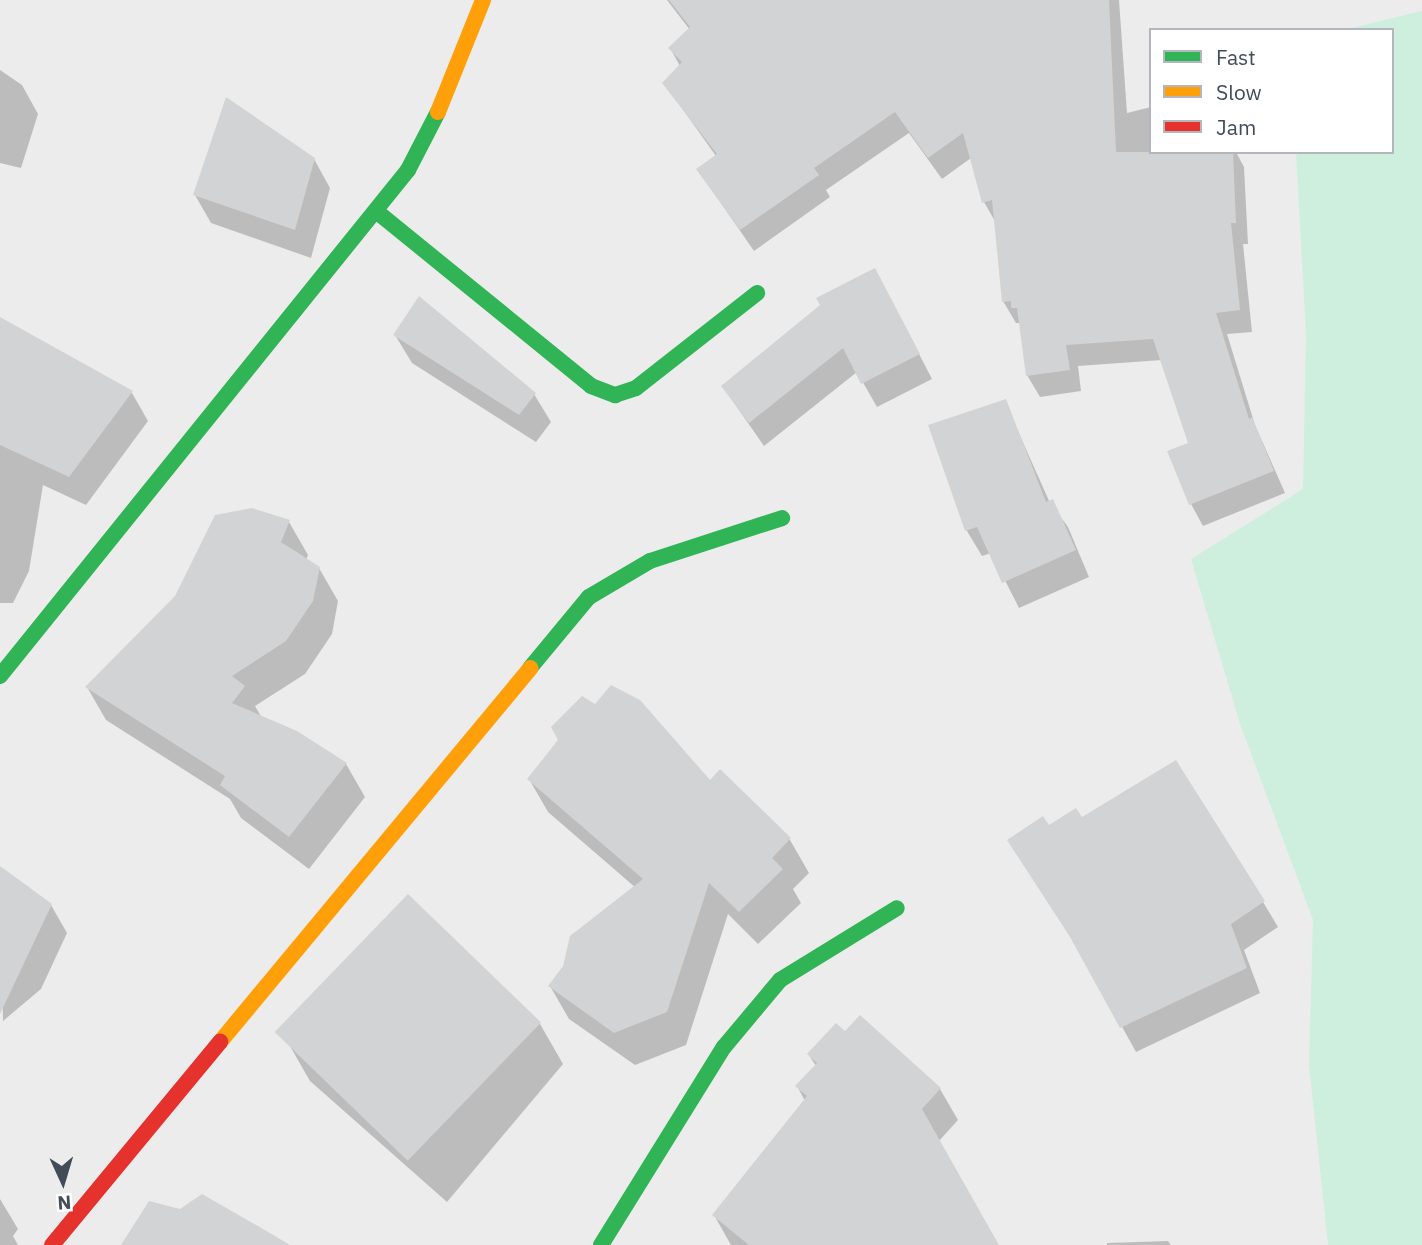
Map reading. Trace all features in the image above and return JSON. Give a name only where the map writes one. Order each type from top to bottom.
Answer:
[{"type":"street","points":[[0,676],[408,170],[442,105],[484,0]]},
{"type":"street","points":[[376,211],[591,386],[615,395],[636,388],[757,293]]},
{"type":"street","points":[[52,1245],[589,597],[650,561],[782,518]]},
{"type":"street","points":[[601,1245],[724,1047],[780,980],[897,908]]},
{"type":"green space","points":[[1422,11],[1422,1245],[1328,1245],[1309,1065],[1313,920],[1240,724],[1191,559],[1303,489],[1306,334],[1296,154],[1394,154],[1394,28],[1351,28]]},
{"type":"building","points":[[669,0],[1109,0],[1116,152],[1233,154],[1236,223],[1231,223],[1240,310],[1216,313],[1249,419],[1252,417],[1274,471],[1189,505],[1167,451],[1188,443],[1153,339],[1066,345],[1070,370],[1026,376],[1017,308],[1011,308],[1011,301],[1002,302],[992,200],[982,203],[963,133],[928,158],[895,112],[814,168],[819,175],[740,230],[696,169],[717,154],[662,83],[682,62],[668,48],[690,27]]},
{"type":"building","points":[[226,97],[315,158],[295,230],[193,195]]},
{"type":"building","points":[[875,268],[920,354],[861,384],[843,348],[749,423],[721,386],[820,305],[816,298]]},
{"type":"building","points":[[419,296],[536,393],[519,415],[393,335]]},
{"type":"building","points":[[0,317],[133,391],[69,477],[0,445]]},
{"type":"building","points":[[1006,399],[1046,502],[1053,499],[1076,550],[1002,583],[977,527],[965,531],[928,425]]},
{"type":"building","points":[[252,508],[290,520],[281,542],[320,567],[313,601],[286,641],[232,676],[245,686],[232,703],[297,731],[347,763],[289,837],[220,785],[225,776],[85,687],[175,596],[215,515]]},
{"type":"building","points":[[611,685],[640,700],[710,780],[720,769],[791,838],[772,858],[783,869],[739,912],[709,883],[667,1012],[614,1033],[548,986],[563,966],[570,936],[643,879],[527,779],[558,740],[551,727],[582,696],[595,704]]},
{"type":"building","points":[[1176,760],[1265,901],[1231,924],[1247,968],[1120,1028],[1070,937],[1007,840],[1043,816],[1049,825],[1076,808],[1082,817]]},
{"type":"building","points":[[0,866],[52,904],[0,1014]]},
{"type":"building","points":[[408,894],[541,1023],[408,1161],[275,1032]]},
{"type":"building","points":[[860,1015],[941,1088],[922,1109],[999,1245],[749,1245],[712,1215],[807,1096],[795,1086],[817,1063],[807,1054],[836,1023],[845,1031]]},
{"type":"building","points":[[202,1194],[290,1245],[121,1245],[149,1201],[180,1209]]},
{"type":"traffic: fast","points":[[0,676],[408,170],[438,112]]},
{"type":"traffic: fast","points":[[376,211],[591,386],[615,395],[636,388],[757,293]]},
{"type":"traffic: fast","points":[[530,668],[589,597],[650,561],[782,518]]},
{"type":"traffic: fast","points":[[601,1245],[724,1047],[780,980],[897,908]]},
{"type":"traffic: slow","points":[[438,112],[483,0]]},
{"type":"traffic: slow","points":[[220,1042],[530,668]]},
{"type":"traffic: jam","points":[[52,1245],[220,1042]]}]
